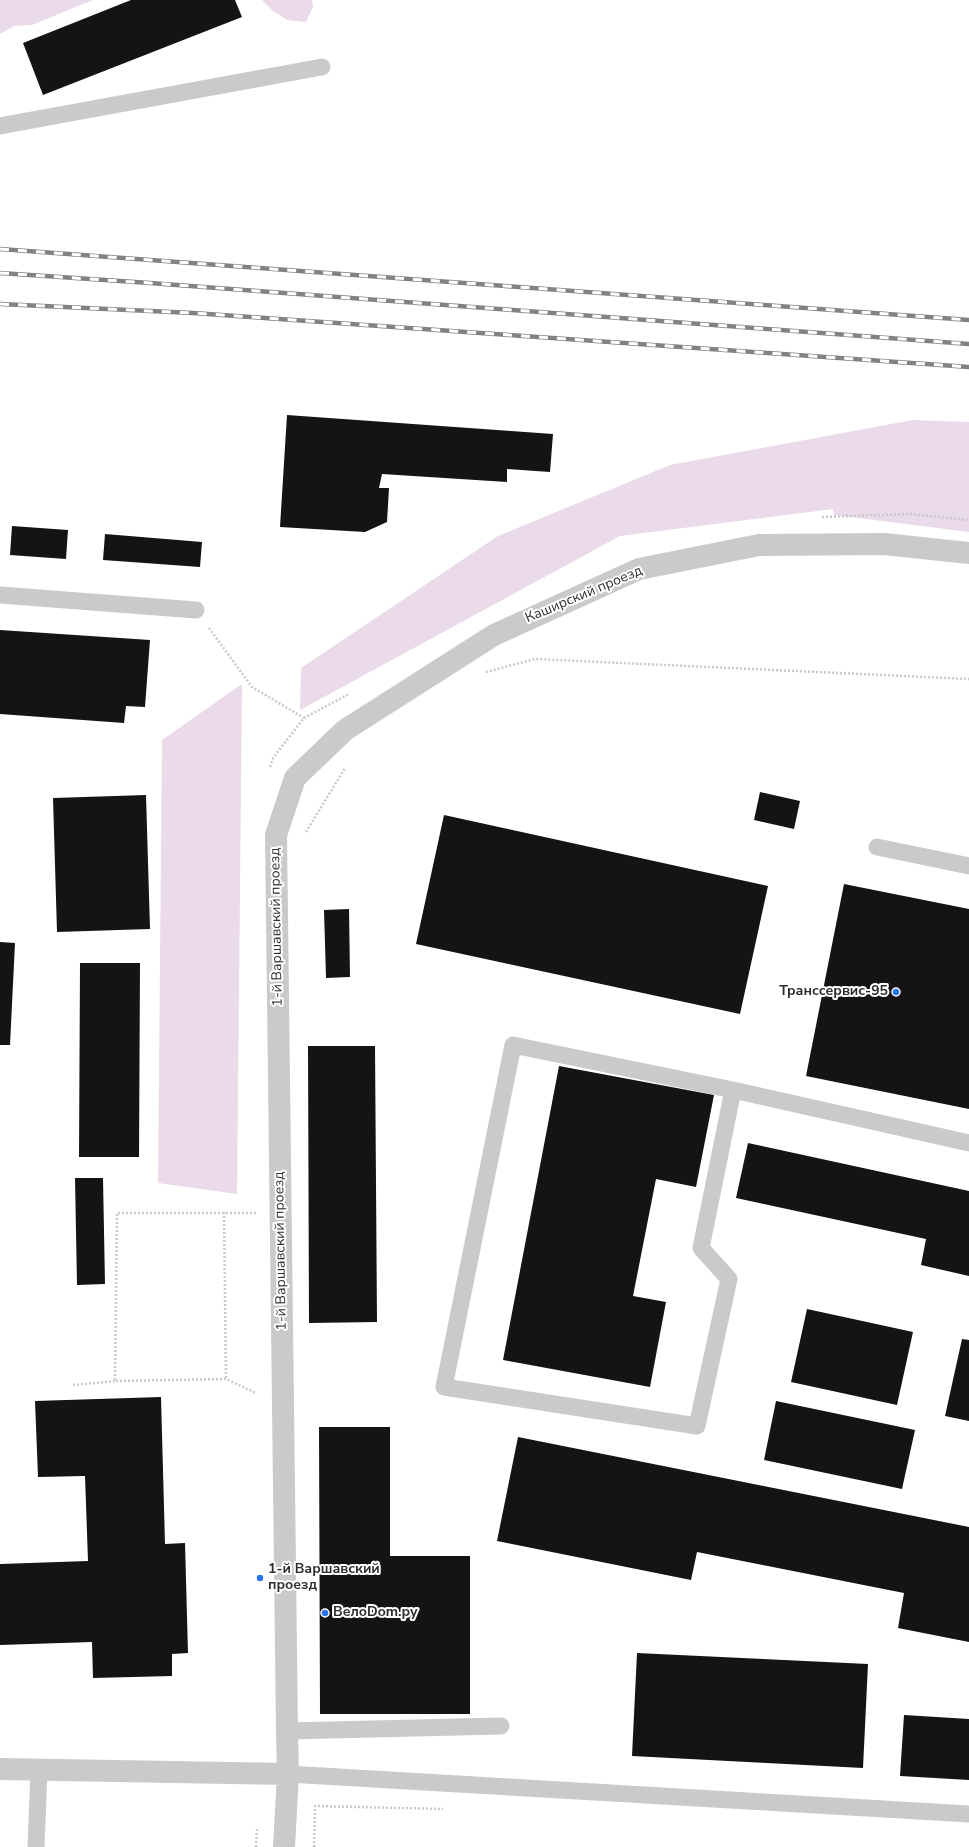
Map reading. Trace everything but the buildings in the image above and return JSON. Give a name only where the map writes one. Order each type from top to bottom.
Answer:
[{"type":"street","name":"Каширский проезд","points":[[295,778],[345,730],[494,635],[640,569],[759,546],[884,544],[969,553]]},
{"type":"street","name":"1-й Варшавский проезд","points":[[284,1847],[288,1774],[276,835],[295,778]]},
{"type":"street","points":[[0,1769],[288,1774]]},
{"type":"lane","points":[[0,126],[322,67]]},
{"type":"lane","points":[[0,595],[196,610]]},
{"type":"lane","points":[[877,847],[969,866]]},
{"type":"lane","points":[[733,1090],[701,1248],[730,1279],[697,1426],[444,1387],[513,1045],[733,1090],[969,1143]]},
{"type":"lane","points":[[287,1732],[501,1726]]},
{"type":"lane","points":[[36,1847],[39,1770]]},
{"type":"lane","points":[[288,1774],[969,1814]]},
{"type":"path","points":[[818,517],[910,514],[969,520]]},
{"type":"path","points":[[196,610],[252,687],[304,718]]},
{"type":"path","points":[[483,673],[535,659],[969,679]]},
{"type":"path","points":[[268,773],[273,758],[304,718],[352,693]]},
{"type":"path","points":[[303,836],[346,766]]},
{"type":"path","points":[[115,1381],[117,1212],[260,1212]]},
{"type":"path","points":[[224,1212],[226,1379]]},
{"type":"path","points":[[73,1385],[115,1381],[226,1379],[261,1395]]},
{"type":"path","points":[[314,1847],[315,1806]]},
{"type":"shaded area","points":[[0,0],[93,0],[32,25],[14,26],[0,34]]},
{"type":"shaded area","points":[[262,0],[312,0],[313,7],[306,22],[287,20],[273,11]]},
{"type":"shaded area","points":[[913,420],[969,422],[969,532],[834,515],[833,509],[620,536],[300,710],[301,668],[498,536],[670,465]]},
{"type":"shaded area","points":[[242,684],[237,1194],[158,1183],[162,740]]},
{"type":"railway","points":[[0,249],[969,320]]},
{"type":"railway","points":[[0,273],[969,344]]},
{"type":"railway","points":[[0,304],[193,313],[969,367]]},
{"type":"place","name":"Транссервис-95","points":[[896,992]]},
{"type":"place","name":"1-й Варшавский проезд","points":[[260,1578]]},
{"type":"place","name":"ВелоDom.ру","points":[[325,1613]]}]
